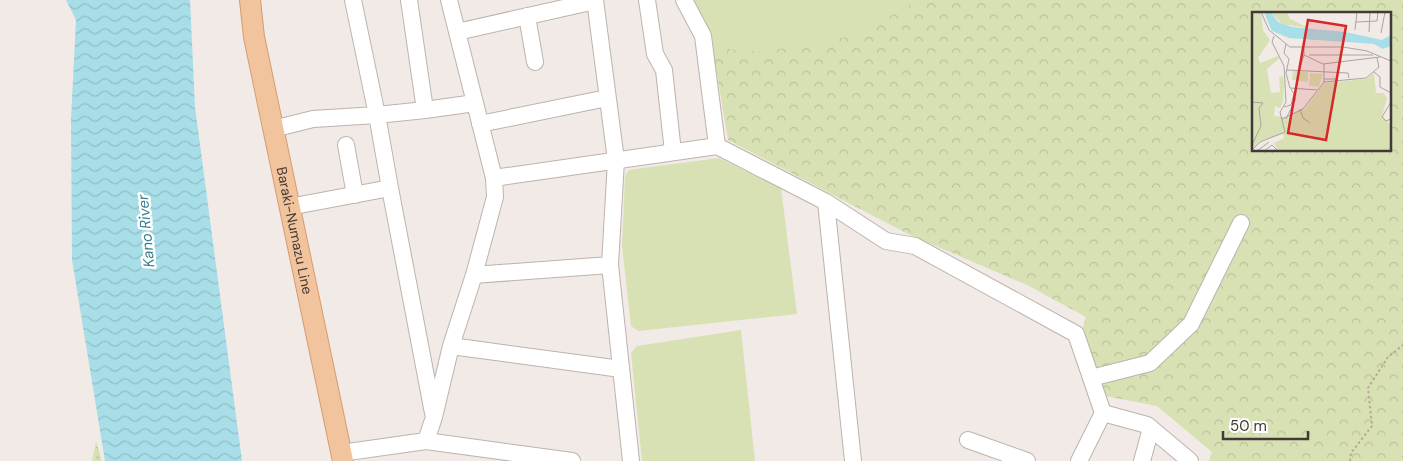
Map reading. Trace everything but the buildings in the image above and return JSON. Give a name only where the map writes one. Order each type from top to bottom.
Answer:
[{"type":"main road","name":"Baraki-Numazu Line","points":[[250,0],[254,37],[342,457]]},
{"type":"street","points":[[353,0],[377,115],[434,417]]},
{"type":"street","points":[[409,0],[425,110]]},
{"type":"street","points":[[426,441],[434,417],[451,346],[474,275],[495,197],[494,178],[449,0]]},
{"type":"street","points":[[457,32],[595,0],[616,160],[610,265],[631,461]]},
{"type":"street","points":[[647,0],[655,54],[664,70],[673,152]]},
{"type":"street","points":[[684,0],[703,36],[717,146]]},
{"type":"street","points":[[526,16],[535,62]]},
{"type":"street","points":[[480,124],[608,98]]},
{"type":"street","points":[[273,130],[313,119],[377,115],[475,103]]},
{"type":"street","points":[[346,145],[355,195]]},
{"type":"street","points":[[494,178],[717,146],[826,202],[886,241],[915,246],[1076,334],[1103,413],[1079,461]]},
{"type":"street","points":[[290,207],[390,188]]},
{"type":"street","points":[[826,202],[853,461]]},
{"type":"street","points":[[1091,378],[1150,363],[1191,324],[1241,224]]},
{"type":"street","points":[[474,275],[610,265]]},
{"type":"street","points":[[451,346],[621,369]]},
{"type":"street","points":[[1103,413],[1147,425],[1190,461]]},
{"type":"street","points":[[1142,461],[1151,428]]},
{"type":"street","points":[[968,440],[1027,461]]},
{"type":"street","points":[[342,457],[426,441],[460,453],[572,461]]},
{"type":"path","points":[[1350,461],[1350,453],[1372,426],[1368,388],[1388,357],[1403,345]]},
{"type":"green space","points":[[693,0],[1403,0],[1403,461],[1209,461],[1212,452],[1157,406],[1100,395],[1081,334],[1086,317],[1027,285],[908,234],[728,140],[711,38]]},
{"type":"green space","points":[[694,0],[918,0],[858,35],[763,52],[715,48]]},
{"type":"green space","points":[[719,158],[781,188],[797,314],[638,331],[631,326],[622,246],[625,176],[629,170]]},
{"type":"green space","points":[[741,330],[755,461],[642,461],[631,353],[637,346]]},
{"type":"green space","points":[[96,441],[102,461],[92,461]]},
{"type":"water","name":"Kano River","points":[[66,0],[190,0],[195,107],[242,461],[105,461],[72,260],[71,119],[76,20]]}]
